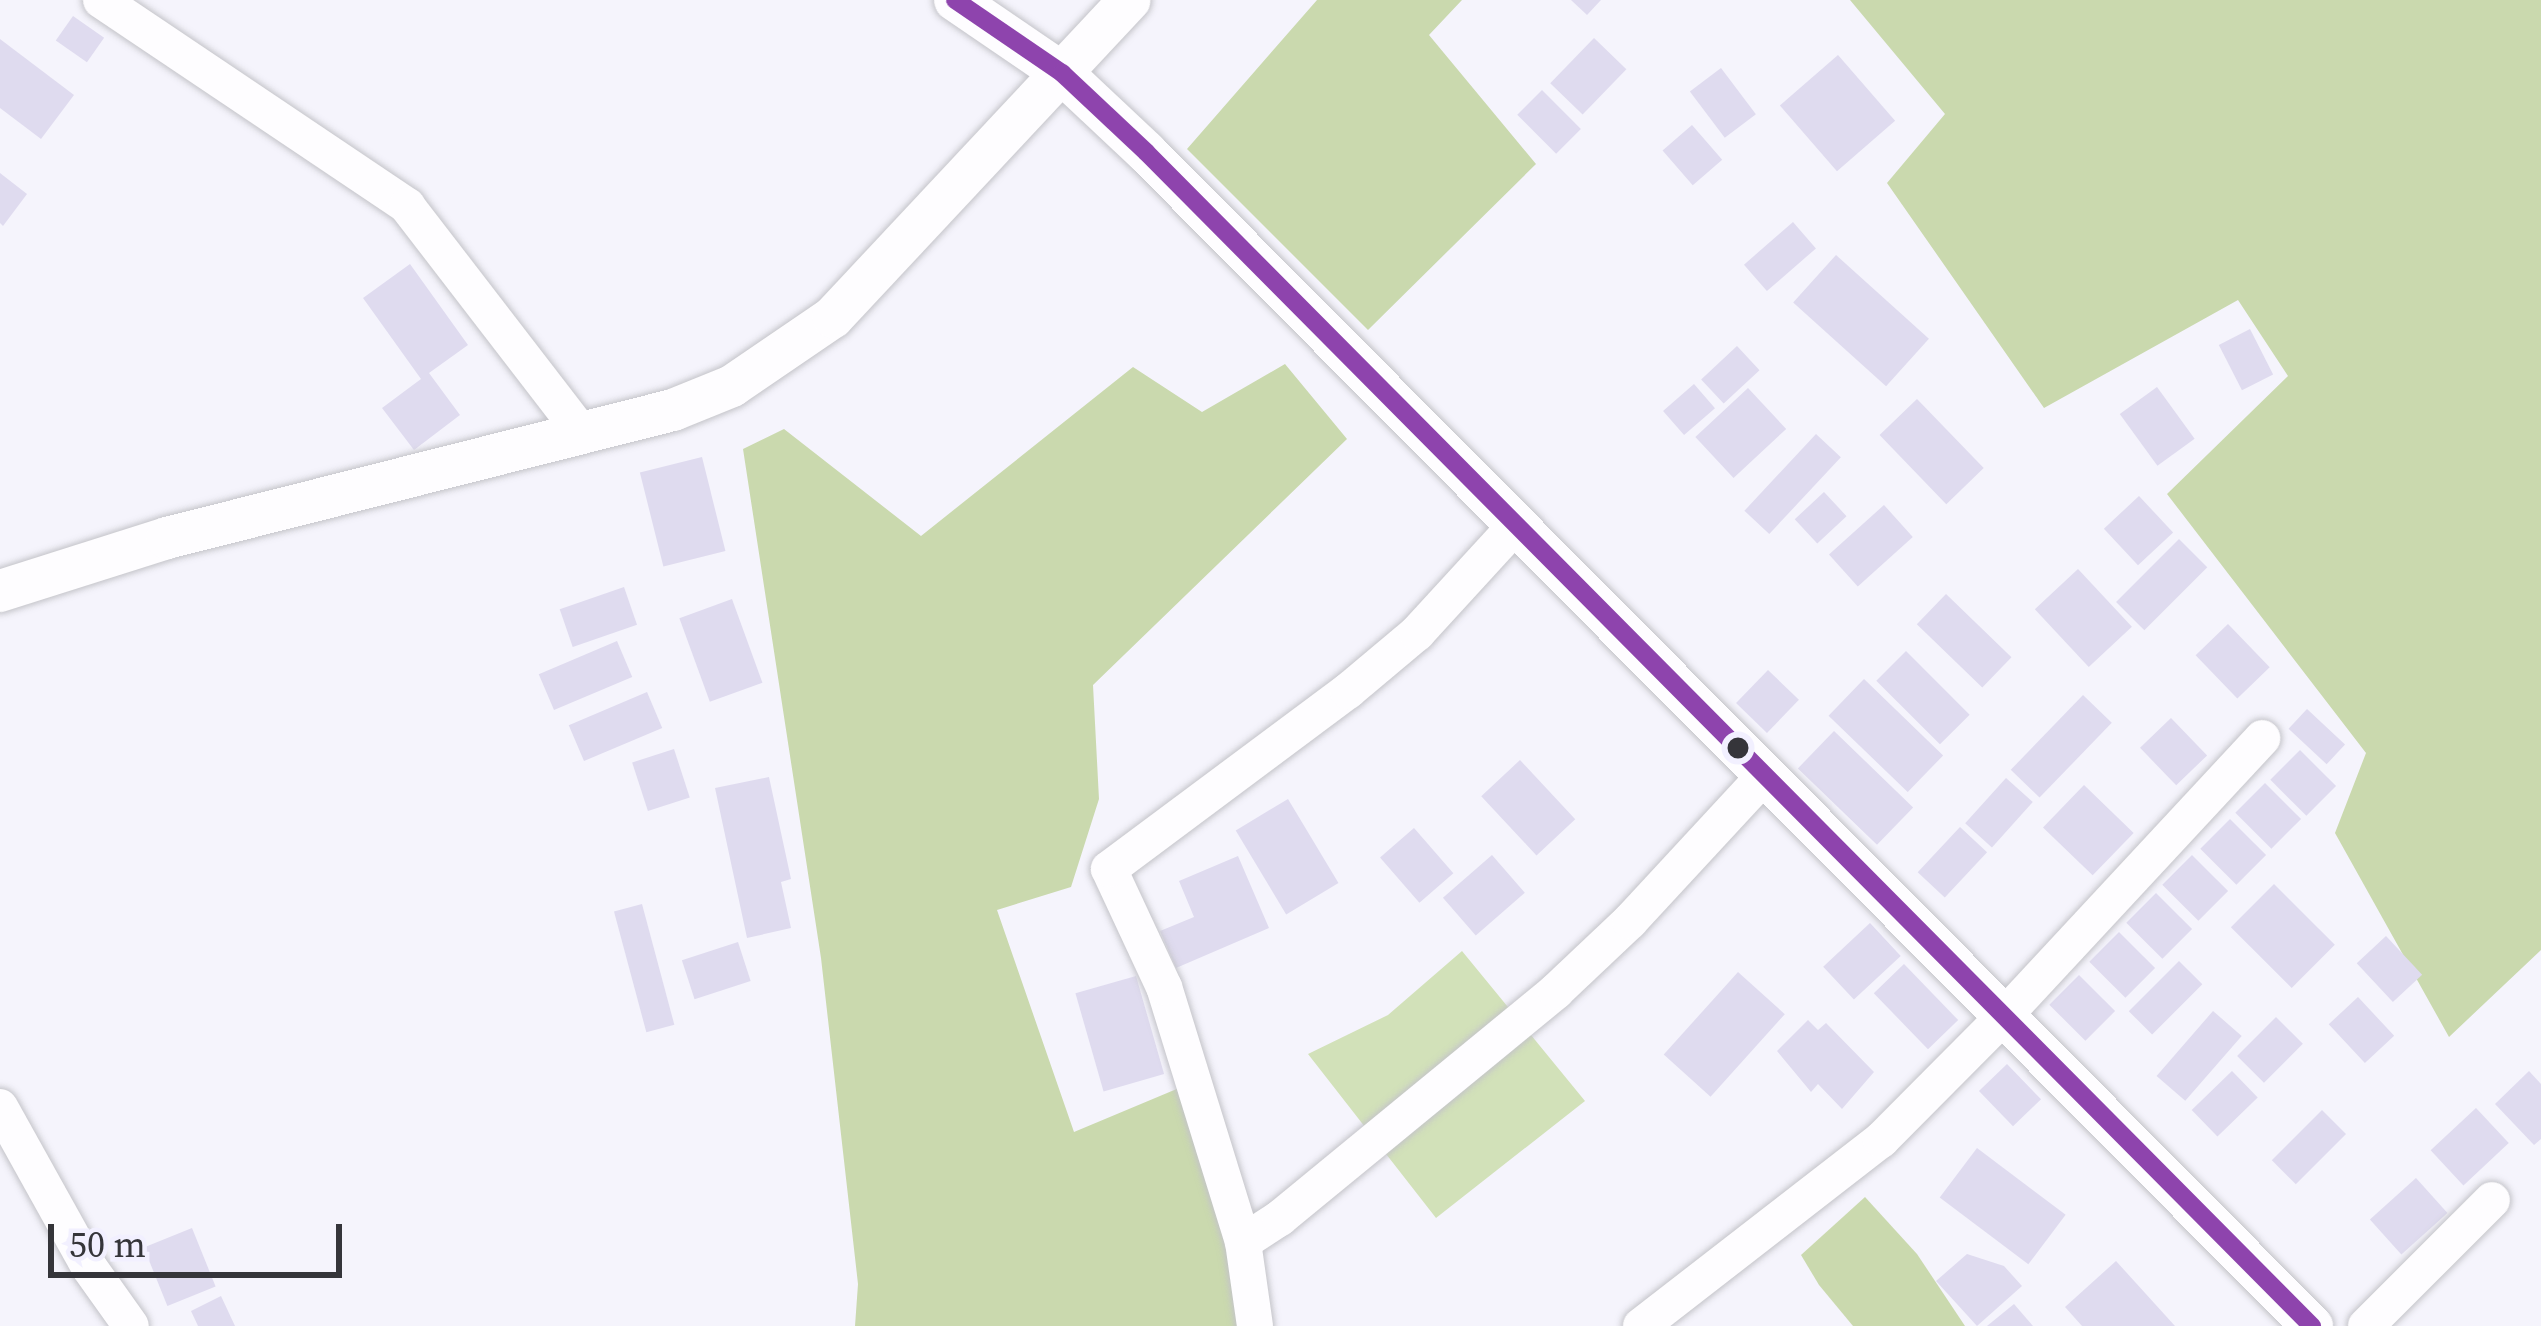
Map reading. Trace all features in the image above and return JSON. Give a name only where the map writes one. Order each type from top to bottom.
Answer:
[{"type":"street","points":[[101,0],[407,206],[582,433]]},
{"type":"street","points":[[955,0],[1062,73],[2312,1326]]},
{"type":"street","points":[[0,591],[167,538],[673,410],[732,386],[783,356],[833,317],[1130,0]]},
{"type":"street","points":[[1255,1326],[1243,1242],[1164,987],[1109,869],[1382,662],[1515,526]]},
{"type":"street","points":[[1641,1326],[1881,1140],[2005,1016],[2262,738]]},
{"type":"street","points":[[1243,1242],[1556,991],[1766,774]]},
{"type":"street","points":[[0,1107],[89,1267],[131,1326]]},
{"type":"street","points":[[2366,1326],[2492,1200]]},
{"type":"green space","points":[[1317,0],[1462,0],[1429,35],[1536,164],[1368,330],[1187,149]]},
{"type":"green space","points":[[1850,0],[2541,0],[2541,950],[2449,1037],[2335,833],[2366,753],[2167,494],[2288,376],[2238,300],[2044,408],[1887,183],[1945,114]]},
{"type":"green space","points":[[1285,364],[1347,439],[1093,685],[1099,799],[1071,887],[997,910],[1074,1132],[1191,1083],[1255,1326],[855,1326],[858,1284],[821,958],[743,449],[784,429],[921,536],[1133,367],[1202,412]]},
{"type":"green space","points":[[1462,951],[1585,1101],[1436,1218],[1308,1054],[1388,1015]]},
{"type":"green space","points":[[1865,1197],[1917,1254],[1965,1326],[1853,1326],[1819,1285],[1801,1255]]},
{"type":"building","points":[[1571,0],[1601,0],[1587,15]]},
{"type":"building","points":[[73,16],[104,38],[87,62],[56,41]]},
{"type":"building","points":[[1594,38],[1626,69],[1583,115],[1550,83]]},
{"type":"building","points":[[0,39],[74,95],[41,139],[0,108]]},
{"type":"building","points":[[1838,55],[1895,121],[1837,171],[1780,106]]},
{"type":"building","points":[[1721,68],[1756,114],[1725,138],[1690,91]]},
{"type":"building","points":[[1542,90],[1581,129],[1556,154],[1517,115]]},
{"type":"building","points":[[1692,125],[1722,160],[1693,185],[1663,151]]},
{"type":"building","points":[[0,173],[27,194],[3,226],[0,223]]},
{"type":"building","points":[[1793,222],[1816,248],[1767,291],[1744,265]]},
{"type":"building","points":[[1836,255],[1929,339],[1886,386],[1793,303]]},
{"type":"building","points":[[410,264],[468,345],[429,373],[460,415],[414,450],[382,408],[421,379],[363,298]]},
{"type":"building","points":[[2250,329],[2273,374],[2242,390],[2219,345]]},
{"type":"building","points":[[1737,346],[1760,370],[1724,404],[1701,379]]},
{"type":"building","points":[[1694,384],[1715,408],[1684,435],[1663,411]]},
{"type":"building","points":[[2157,387],[2195,439],[2157,466],[2120,414]]},
{"type":"building","points":[[1748,388],[1786,429],[1734,478],[1695,437]]},
{"type":"building","points":[[1917,399],[1984,468],[1946,504],[1880,435]]},
{"type":"building","points":[[1816,434],[1841,457],[1769,534],[1744,511]]},
{"type":"building","points":[[702,457],[725,551],[663,567],[640,472]]},
{"type":"building","points":[[1824,492],[1847,516],[1817,543],[1795,519]]},
{"type":"building","points":[[2139,496],[2173,533],[2138,565],[2104,529]]},
{"type":"building","points":[[1884,505],[1913,537],[1858,586],[1829,555]]},
{"type":"building","points":[[2179,539],[2207,567],[2144,630],[2116,602]]},
{"type":"building","points":[[2078,569],[2132,627],[2089,667],[2035,609]]},
{"type":"building","points":[[624,587],[637,625],[573,647],[560,609]]},
{"type":"building","points":[[1946,594],[2011,657],[1982,687],[1917,624]]},
{"type":"building","points":[[732,599],[762,683],[710,702],[679,618]]},
{"type":"building","points":[[2228,624],[2270,667],[2237,698],[2196,655]]},
{"type":"building","points":[[617,641],[632,677],[554,710],[539,674]]},
{"type":"building","points":[[1906,651],[1970,715],[1940,744],[1876,681]]},
{"type":"building","points":[[1768,670],[1799,700],[1767,733],[1736,703]]},
{"type":"building","points":[[1864,679],[1943,755],[1908,792],[1829,716]]},
{"type":"building","points":[[647,692],[662,728],[584,761],[569,725]]},
{"type":"building","points":[[2083,695],[2112,723],[2040,798],[2011,770]]},
{"type":"building","points":[[2307,709],[2345,744],[2327,764],[2289,729]]},
{"type":"building","points":[[2171,718],[2207,755],[2176,785],[2140,748]]},
{"type":"building","points":[[1834,731],[1913,807],[1877,845],[1798,768]]},
{"type":"building","points":[[674,749],[690,798],[648,811],[632,763]]},
{"type":"building","points":[[2300,750],[2336,786],[2306,816],[2270,780]]},
{"type":"building","points":[[1520,760],[1575,819],[1536,855],[1481,796]]},
{"type":"building","points":[[769,777],[791,879],[781,882],[791,928],[747,938],[715,788]]},
{"type":"building","points":[[2006,778],[2033,802],[1992,847],[1965,823]]},
{"type":"building","points":[[2265,783],[2301,819],[2271,849],[2235,813]]},
{"type":"building","points":[[2084,785],[2134,833],[2093,875],[2043,827]]},
{"type":"building","points":[[1288,799],[1338,883],[1286,914],[1236,830]]},
{"type":"building","points":[[2230,819],[2266,855],[2236,885],[2200,849]]},
{"type":"building","points":[[1960,827],[1987,852],[1945,898],[1918,872]]},
{"type":"building","points":[[1414,828],[1453,873],[1419,903],[1380,858]]},
{"type":"building","points":[[1492,855],[1525,893],[1476,935],[1443,898]]},
{"type":"building","points":[[2192,855],[2228,891],[2198,921],[2162,885]]},
{"type":"building","points":[[1238,856],[1269,928],[1176,968],[1160,931],[1194,917],[1179,881]]},
{"type":"building","points":[[2274,884],[2335,945],[2292,988],[2231,927]]},
{"type":"building","points":[[2156,893],[2192,929],[2162,959],[2126,923]]},
{"type":"building","points":[[642,904],[674,1025],[646,1032],[614,912]]},
{"type":"building","points":[[1870,923],[1901,956],[1854,1000],[1823,967]]},
{"type":"building","points":[[2119,932],[2155,968],[2125,998],[2089,962]]},
{"type":"building","points":[[2386,936],[2422,975],[2393,1002],[2357,963]]},
{"type":"building","points":[[738,942],[751,981],[695,999],[682,960]]},
{"type":"building","points":[[2179,961],[2202,984],[2152,1035],[2129,1011]]},
{"type":"building","points":[[1904,964],[1958,1020],[1928,1049],[1874,993]]},
{"type":"building","points":[[1738,972],[1785,1014],[1711,1097],[1664,1054]]},
{"type":"building","points":[[2079,975],[2115,1011],[2085,1041],[2049,1005]]},
{"type":"building","points":[[1136,976],[1164,1074],[1104,1091],[1075,993]]},
{"type":"building","points":[[2358,997],[2394,1036],[2365,1063],[2329,1024]]},
{"type":"building","points":[[2213,1011],[2242,1036],[2185,1101],[2157,1076]]},
{"type":"building","points":[[2276,1017],[2303,1044],[2264,1083],[2237,1056]]},
{"type":"building","points":[[1808,1020],[1818,1030],[1826,1023],[1874,1072],[1842,1109],[1818,1084],[1811,1092],[1777,1051]]},
{"type":"building","points":[[2007,1064],[2041,1099],[2013,1126],[1979,1091]]},
{"type":"building","points":[[2232,1071],[2258,1098],[2217,1137],[2192,1110]]},
{"type":"building","points":[[2529,1071],[2541,1084],[2541,1139],[2534,1145],[2495,1104]]},
{"type":"building","points":[[2476,1108],[2509,1143],[2463,1185],[2431,1150]]},
{"type":"building","points":[[2322,1110],[2346,1134],[2296,1184],[2272,1160]]},
{"type":"building","points":[[1977,1148],[2066,1215],[2028,1264],[1940,1198]]},
{"type":"building","points":[[2416,1178],[2447,1213],[2401,1254],[2370,1219]]},
{"type":"building","points":[[192,1228],[216,1286],[167,1306],[144,1247]]},
{"type":"building","points":[[1967,1254],[2004,1266],[2022,1286],[1977,1326],[1936,1281]]},
{"type":"building","points":[[2116,1261],[2175,1326],[2082,1326],[2065,1307]]},
{"type":"building","points":[[221,1296],[235,1326],[198,1326],[191,1311]]},
{"type":"building","points":[[2014,1304],[2033,1326],[1987,1326]]},
{"type":"transit line","points":[[955,0],[1062,73],[1146,152],[2312,1326]]}]
